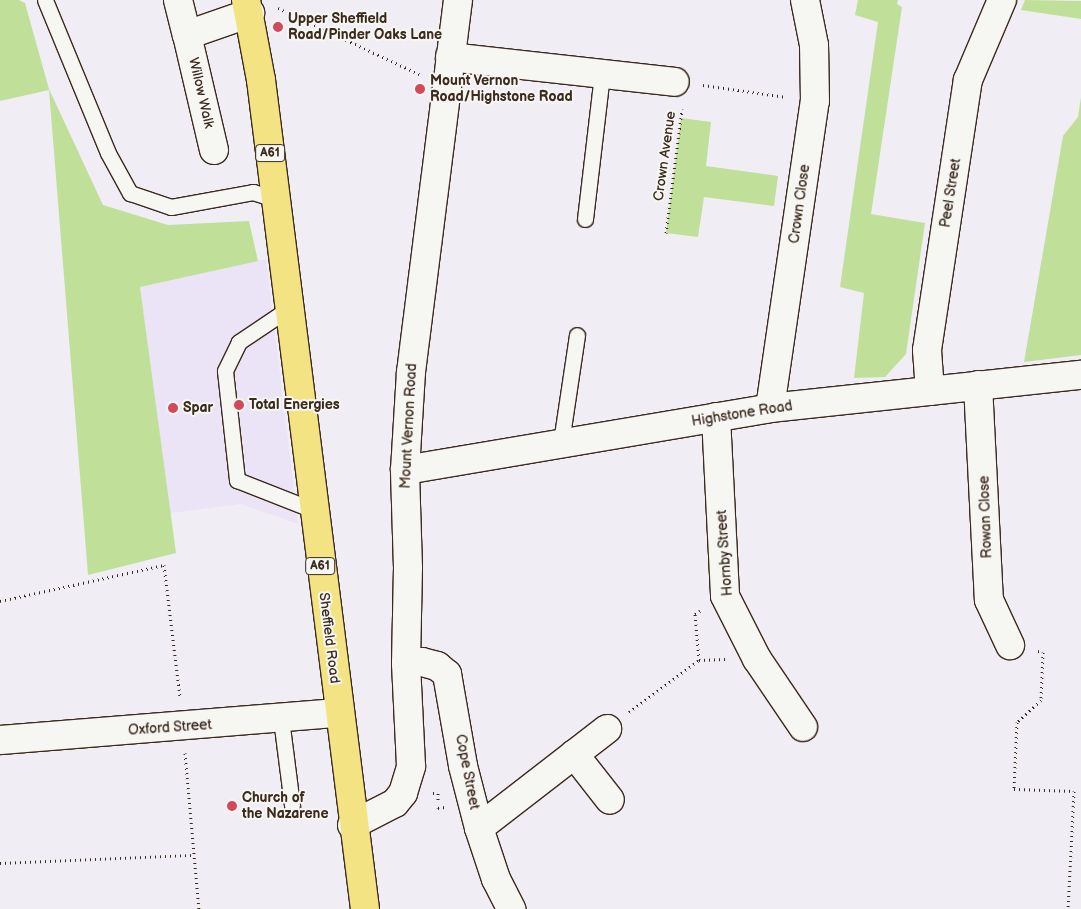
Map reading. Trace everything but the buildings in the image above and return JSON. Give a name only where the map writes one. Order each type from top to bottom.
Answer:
[{"type":"highway","name":"A61","points":[[248,6],[291,307]]},
{"type":"highway","name":"Sheffield Road","points":[[291,307],[313,510],[352,825],[365,909]]},
{"type":"street","name":"Willow Walk","points":[[178,0],[214,150]]},
{"type":"street","name":"Mount Vernon Road","points":[[352,825],[395,802],[408,780],[411,719],[406,663],[405,470],[411,372],[458,0]]},
{"type":"street","name":"Crown Close","points":[[770,408],[815,101],[814,45],[805,0]]},
{"type":"street","name":"Peel Street","points":[[930,392],[927,350],[968,80],[1002,0]]},
{"type":"street","points":[[187,35],[248,6]]},
{"type":"street","points":[[450,57],[680,82]]},
{"type":"street","name":"Highstone Road","points":[[405,470],[770,408],[930,392],[978,385],[1081,376]]},
{"type":"street","name":"Rowan Close","points":[[978,385],[989,600],[1010,645]]},
{"type":"street","name":"Hornby Street","points":[[716,417],[725,596],[757,659],[803,727]]},
{"type":"street","name":"Cope Street","points":[[406,663],[422,662],[437,666],[447,674],[463,766],[479,828],[496,879],[511,909]]},
{"type":"street","name":"Oxford Street","points":[[0,740],[183,727],[339,713]]},
{"type":"street","points":[[479,828],[607,729]]},
{"type":"street","points":[[574,754],[610,800]]},
{"type":"lane","points":[[45,0],[108,153],[130,193],[171,207],[253,192],[275,199]]},
{"type":"lane","points":[[585,220],[602,74]]},
{"type":"lane","points":[[291,307],[239,342],[225,371],[238,480],[313,510]]},
{"type":"lane","points":[[561,442],[577,334]]},
{"type":"lane","points":[[280,719],[292,805]]},
{"type":"path","points":[[303,18],[447,87]]},
{"type":"path","points":[[680,82],[815,101]]},
{"type":"path","name":"Crown Avenue","points":[[666,233],[680,82]]},
{"type":"path","points":[[0,601],[164,565],[183,727],[199,909]]},
{"type":"path","points":[[699,660],[695,614],[725,596]]},
{"type":"path","points":[[1010,645],[1043,652],[1041,700],[1017,722],[1014,789],[1074,791],[1068,909]]},
{"type":"path","points":[[607,729],[699,660],[757,659]]},
{"type":"path","points":[[438,793],[438,808]]},
{"type":"path","points":[[0,864],[194,855]]},
{"type":"shaded area","points":[[266,259],[298,524],[241,504],[170,513],[140,287]]},
{"type":"green space","points":[[0,0],[19,0],[25,3],[49,89],[103,205],[168,225],[249,221],[258,261],[140,287],[176,553],[88,575],[49,90],[0,101]]},
{"type":"green space","points":[[858,0],[898,0],[897,4],[902,7],[871,214],[925,223],[906,354],[885,377],[854,378],[864,293],[840,287],[878,22],[855,15]]},
{"type":"green space","points":[[1025,0],[1081,1],[1081,19],[1021,10]]},
{"type":"green space","points":[[1081,97],[1081,355],[1024,362],[1063,136],[1078,117]]},
{"type":"green space","points":[[681,118],[711,122],[706,166],[778,176],[774,206],[704,197],[698,237],[666,233]]},
{"type":"place","name":"Upper Sheffield Road/Pinder Oaks Lane","points":[[278,27]]},
{"type":"place","name":"Mount Vernon Road/Highstone Road","points":[[420,89]]},
{"type":"place","name":"Total Energies","points":[[239,405]]},
{"type":"place","name":"Spar","points":[[173,408]]},
{"type":"place","name":"Church of the Nazarene","points":[[232,806]]}]
